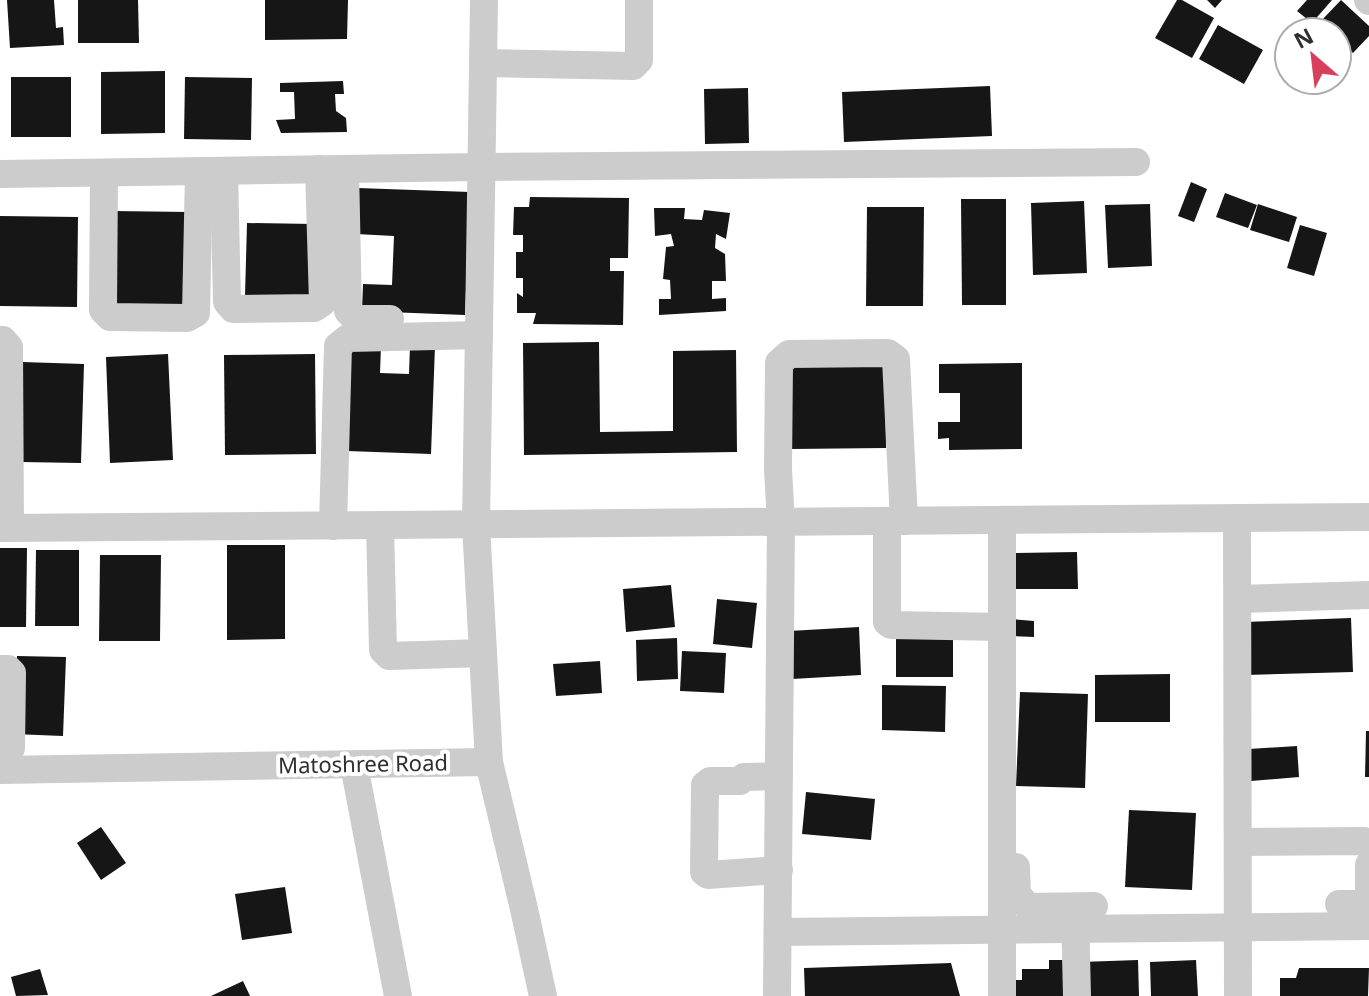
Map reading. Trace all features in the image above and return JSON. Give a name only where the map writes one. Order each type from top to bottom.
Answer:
[{"type":"street","points":[[484,0],[476,525],[489,762],[543,996]]},
{"type":"street","points":[[483,63],[633,66],[639,60],[639,0]]},
{"type":"street","points":[[0,174],[1136,162]]},
{"type":"street","points":[[212,172],[227,302],[233,309],[314,308],[323,302],[332,169]]},
{"type":"street","points":[[332,169],[348,311],[356,319],[479,328]]},
{"type":"street","points":[[104,173],[103,310],[110,317],[187,318],[196,313],[212,172]]},
{"type":"street","points":[[333,526],[338,346],[348,338],[444,345],[479,328]]},
{"type":"street","points":[[0,340],[9,347],[5,528],[1369,517]]},
{"type":"street","points":[[777,996],[781,522],[779,363],[789,354],[888,353],[896,359],[896,521],[887,622],[891,625],[1002,622]]},
{"type":"street","points":[[1237,518],[1238,996]]},
{"type":"street","points":[[1002,520],[1002,622],[1018,897],[1002,996]]},
{"type":"street","points":[[380,525],[383,650],[389,656],[483,653]]},
{"type":"street","points":[[1238,599],[1369,595]]},
{"type":"street","points":[[0,669],[8,669],[12,673],[11,748],[0,752]]},
{"type":"street","name":"Matoshree Road","points":[[0,770],[489,762]]},
{"type":"street","points":[[354,765],[398,996]]},
{"type":"street","points":[[779,776],[710,781],[705,785],[704,872],[708,875],[779,870]]},
{"type":"street","points":[[1238,842],[1364,841],[1369,845]]},
{"type":"street","points":[[1369,865],[1369,913]]},
{"type":"street","points":[[778,932],[1018,897],[1087,911],[1238,928],[1369,926]]},
{"type":"street","points":[[1339,904],[1369,904]]},
{"type":"street","points":[[1077,996],[1087,911]]},
{"type":"building","points":[[7,0],[54,0],[56,28],[63,27],[64,45],[10,48]]},
{"type":"building","points":[[78,0],[138,0],[139,43],[78,43]]},
{"type":"building","points":[[265,0],[348,0],[347,39],[265,40]]},
{"type":"building","points":[[1177,0],[1214,18],[1192,58],[1155,38]]},
{"type":"building","points":[[1207,0],[1222,0],[1215,8]]},
{"type":"building","points":[[1307,0],[1332,0],[1318,16],[1303,16],[1297,11]]},
{"type":"building","points":[[1341,0],[1369,26],[1369,36],[1353,53],[1353,16],[1326,16]]},
{"type":"building","points":[[1218,25],[1263,50],[1244,84],[1199,59]]},
{"type":"building","points":[[165,71],[165,133],[101,134],[101,72]]},
{"type":"building","points":[[11,77],[71,77],[71,137],[11,137]]},
{"type":"building","points":[[185,77],[252,78],[251,140],[184,139]]},
{"type":"building","points":[[343,81],[344,94],[335,94],[336,111],[346,118],[347,132],[281,133],[276,120],[295,119],[294,92],[280,92],[280,83]]},
{"type":"building","points":[[990,86],[992,136],[844,142],[842,92]]},
{"type":"building","points":[[748,88],[749,143],[705,144],[704,89]]},
{"type":"building","points":[[1191,182],[1207,189],[1194,222],[1178,216]]},
{"type":"building","points":[[358,188],[470,192],[465,315],[362,311],[363,284],[392,285],[394,236],[356,234]]},
{"type":"building","points":[[1225,193],[1257,205],[1248,228],[1216,217]]},
{"type":"building","points":[[530,197],[629,198],[628,258],[610,258],[610,271],[624,271],[623,325],[533,324],[536,313],[517,313],[517,293],[523,297],[523,278],[516,278],[516,252],[523,252],[523,235],[513,235],[514,207],[529,207]]},
{"type":"building","points":[[961,199],[1006,199],[1006,305],[962,305]]},
{"type":"building","points":[[1084,201],[1087,273],[1033,275],[1031,203]]},
{"type":"building","points":[[1150,204],[1152,266],[1108,268],[1105,205]]},
{"type":"building","points":[[1258,204],[1297,217],[1289,242],[1250,230]]},
{"type":"building","points":[[867,207],[924,207],[923,306],[866,306]]},
{"type":"building","points":[[654,208],[685,208],[684,219],[702,220],[704,210],[730,213],[726,239],[716,234],[715,248],[725,254],[726,281],[712,281],[712,299],[726,298],[726,311],[659,315],[659,299],[671,299],[670,280],[663,279],[666,247],[674,246],[671,234],[655,236]]},
{"type":"building","points":[[113,211],[190,212],[189,306],[111,305]]},
{"type":"building","points":[[0,216],[78,217],[77,307],[0,306]]},
{"type":"building","points":[[247,223],[314,224],[313,296],[245,296]]},
{"type":"building","points":[[1300,225],[1327,233],[1314,276],[1287,268]]},
{"type":"building","points":[[599,342],[600,432],[673,431],[673,351],[736,350],[737,452],[524,455],[523,343]]},
{"type":"building","points":[[351,345],[381,346],[380,373],[409,374],[410,345],[435,346],[431,454],[347,451]]},
{"type":"building","points":[[168,354],[173,460],[110,463],[106,357]]},
{"type":"building","points":[[315,354],[316,454],[225,455],[224,355]]},
{"type":"building","points":[[22,362],[84,364],[81,463],[20,462]]},
{"type":"building","points":[[885,363],[886,448],[791,449],[790,365]]},
{"type":"building","points":[[1022,363],[1022,449],[949,450],[949,438],[938,439],[938,422],[960,422],[960,393],[939,393],[939,364]]},
{"type":"building","points":[[227,545],[285,545],[285,639],[227,640]]},
{"type":"building","points":[[0,548],[27,548],[26,627],[0,627]]},
{"type":"building","points":[[36,550],[79,550],[79,626],[35,626]]},
{"type":"building","points":[[1077,552],[1078,589],[1010,589],[1010,553]]},
{"type":"building","points":[[100,555],[161,555],[160,641],[99,641]]},
{"type":"building","points":[[671,585],[675,627],[626,632],[623,589]]},
{"type":"building","points":[[717,599],[757,603],[752,648],[713,644]]},
{"type":"building","points":[[1351,618],[1353,672],[1246,675],[1244,622]]},
{"type":"building","points":[[1011,619],[1034,621],[1034,637],[1010,636]]},
{"type":"building","points":[[859,627],[861,675],[792,679],[789,631]]},
{"type":"building","points":[[677,638],[678,679],[637,681],[636,640]]},
{"type":"building","points":[[896,638],[953,638],[953,677],[896,677]]},
{"type":"building","points":[[682,651],[726,653],[724,693],[680,691]]},
{"type":"building","points":[[17,656],[66,657],[63,736],[13,734]]},
{"type":"building","points":[[600,661],[602,693],[556,696],[553,664]]},
{"type":"building","points":[[1170,674],[1170,722],[1095,722],[1095,675]]},
{"type":"building","points":[[882,685],[946,686],[945,732],[882,730]]},
{"type":"building","points":[[1020,692],[1088,694],[1085,788],[1016,786]]},
{"type":"building","points":[[1366,731],[1369,731],[1369,777],[1365,777]]},
{"type":"building","points":[[1297,746],[1299,777],[1251,781],[1249,749]]},
{"type":"building","points":[[806,792],[875,799],[871,840],[802,834]]},
{"type":"building","points":[[1129,810],[1196,813],[1192,890],[1125,887]]},
{"type":"building","points":[[101,827],[126,863],[101,880],[77,843]]},
{"type":"building","points":[[285,887],[292,933],[242,940],[235,894]]},
{"type":"building","points":[[1049,960],[1071,960],[1072,996],[1013,996],[1013,980],[1022,980],[1022,969],[1049,969]]},
{"type":"building","points":[[1138,960],[1139,996],[1081,996],[1081,962]]},
{"type":"building","points":[[1196,960],[1198,996],[1151,996],[1150,962]]},
{"type":"building","points":[[951,963],[960,996],[805,996],[804,968]]},
{"type":"building","points":[[1299,968],[1369,968],[1368,996],[1280,996],[1280,978],[1296,978]]},
{"type":"building","points":[[40,969],[48,995],[16,996],[11,977]]},
{"type":"building","points":[[243,981],[250,996],[211,996]]}]
